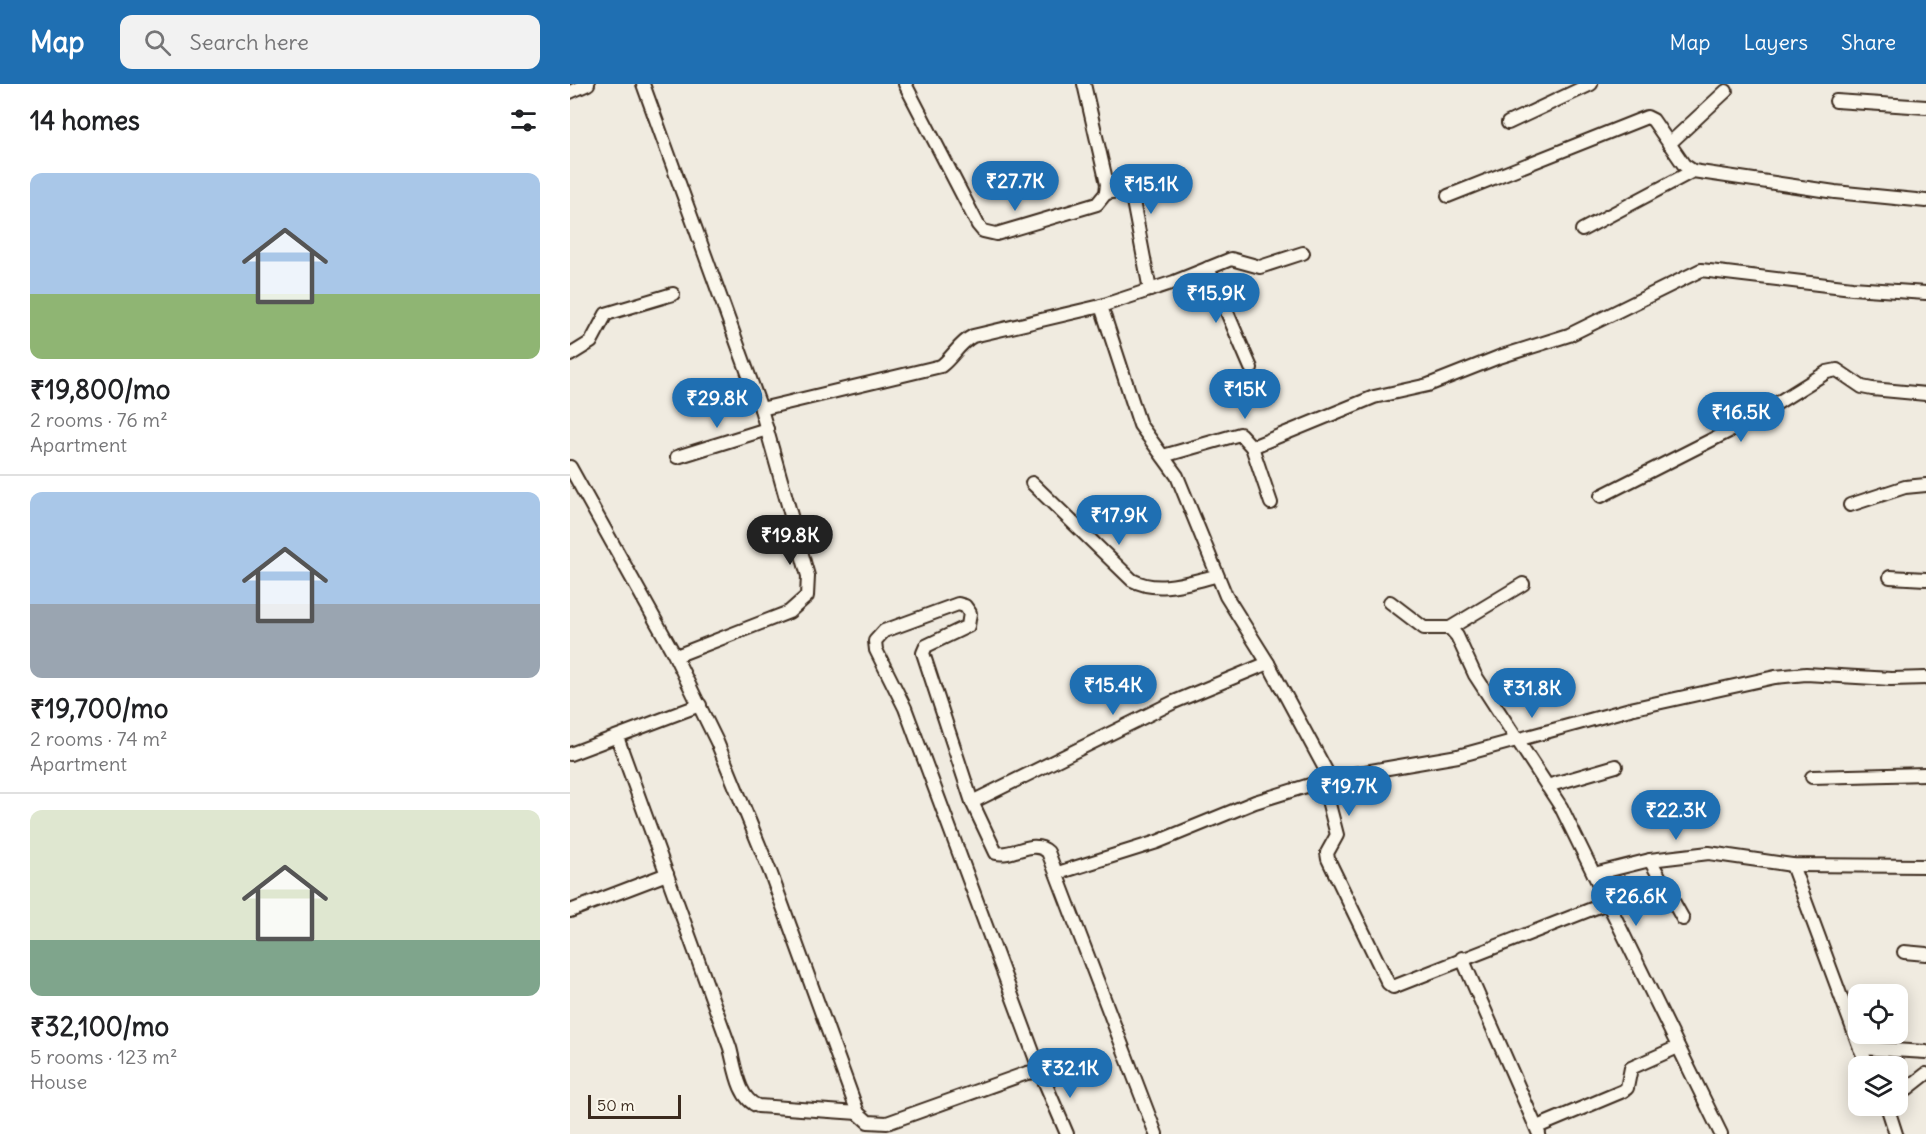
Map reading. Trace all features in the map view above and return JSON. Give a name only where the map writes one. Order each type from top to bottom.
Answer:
[{"type":"street","points":[[570,92],[588,84]]},
{"type":"street","points":[[643,84],[761,410],[808,576],[807,596],[789,612],[676,656]]},
{"type":"street","points":[[905,84],[983,231],[996,234],[1097,204],[1106,192],[1107,184],[1084,84]]},
{"type":"street","points":[[1508,123],[1591,84]]},
{"type":"street","points":[[1670,144],[1726,91]]},
{"type":"street","points":[[1836,100],[1926,107]]},
{"type":"street","points":[[1448,196],[1639,118],[1647,117],[1653,120],[1684,165],[1693,171],[1835,192],[1926,201]]},
{"type":"street","points":[[1582,230],[1693,171]]},
{"type":"street","points":[[1106,192],[1124,190],[1132,196],[1150,290]]},
{"type":"street","points":[[761,410],[941,366],[951,358],[963,341],[973,336],[1101,306],[1231,259],[1260,267],[1303,253]]},
{"type":"street","points":[[1208,268],[1251,368]]},
{"type":"street","points":[[1252,447],[1374,397],[1428,385],[1499,357],[1569,335],[1701,270],[1852,288],[1926,293]]},
{"type":"street","points":[[570,355],[591,342],[606,314],[673,294]]},
{"type":"street","points":[[1101,306],[1140,425],[1177,476],[1189,500],[1216,576],[1268,663],[1326,780],[1337,835],[1327,853],[1328,860],[1388,983],[1393,987],[1399,987],[1462,958],[1607,903]]},
{"type":"street","points":[[1601,496],[1748,422],[1827,372],[1837,370],[1862,387],[1872,390],[1926,394]]},
{"type":"street","points":[[677,457],[766,429]]},
{"type":"street","points":[[1163,456],[1232,434],[1240,434],[1252,447],[1271,503]]},
{"type":"street","points":[[570,467],[676,656],[700,705],[771,874],[858,1113],[868,1122],[887,1123],[1027,1073],[1040,1071]]},
{"type":"street","points":[[1032,483],[1132,580],[1143,586],[1174,585],[1216,576]]},
{"type":"street","points":[[1850,505],[1905,487],[1926,485]]},
{"type":"street","points":[[1890,577],[1926,579]]},
{"type":"street","points":[[1389,602],[1424,628],[1450,628],[1523,584]]},
{"type":"street","points":[[1067,1134],[1040,1071],[905,708],[876,650],[875,641],[884,632],[958,604],[965,606],[970,613],[968,626],[926,646],[923,653],[972,801],[996,853],[1002,855],[1034,846],[1043,847],[1048,852],[1058,873],[1156,1134]]},
{"type":"street","points":[[1450,628],[1457,636],[1475,675],[1561,807],[1721,1134]]},
{"type":"street","points":[[972,801],[1174,702],[1268,663]]},
{"type":"street","points":[[1058,873],[1157,842],[1255,802],[1326,780],[1458,756],[1630,709],[1775,677],[1806,674],[1891,680],[1926,678]]},
{"type":"street","points":[[570,753],[700,705]]},
{"type":"street","points":[[617,737],[730,1048],[743,1092],[750,1103],[758,1106],[858,1113]]},
{"type":"street","points":[[1547,786],[1616,766]]},
{"type":"street","points":[[1812,777],[1926,774]]},
{"type":"street","points":[[1594,874],[1650,860],[1721,853],[1792,865],[1926,866]]},
{"type":"street","points":[[1650,860],[1683,919]]},
{"type":"street","points":[[1792,865],[1864,1056]]},
{"type":"street","points":[[570,911],[667,874]]},
{"type":"street","points":[[1904,952],[1926,954]]},
{"type":"street","points":[[1462,958],[1538,1131],[1623,1091],[1627,1088],[1631,1068],[1678,1047]]},
{"type":"street","points":[[1860,1048],[1926,1052]]},
{"type":"street","points":[[1908,1088],[1926,1074]]},
{"type":"street","points":[[1890,1116],[1896,1134]]}]
